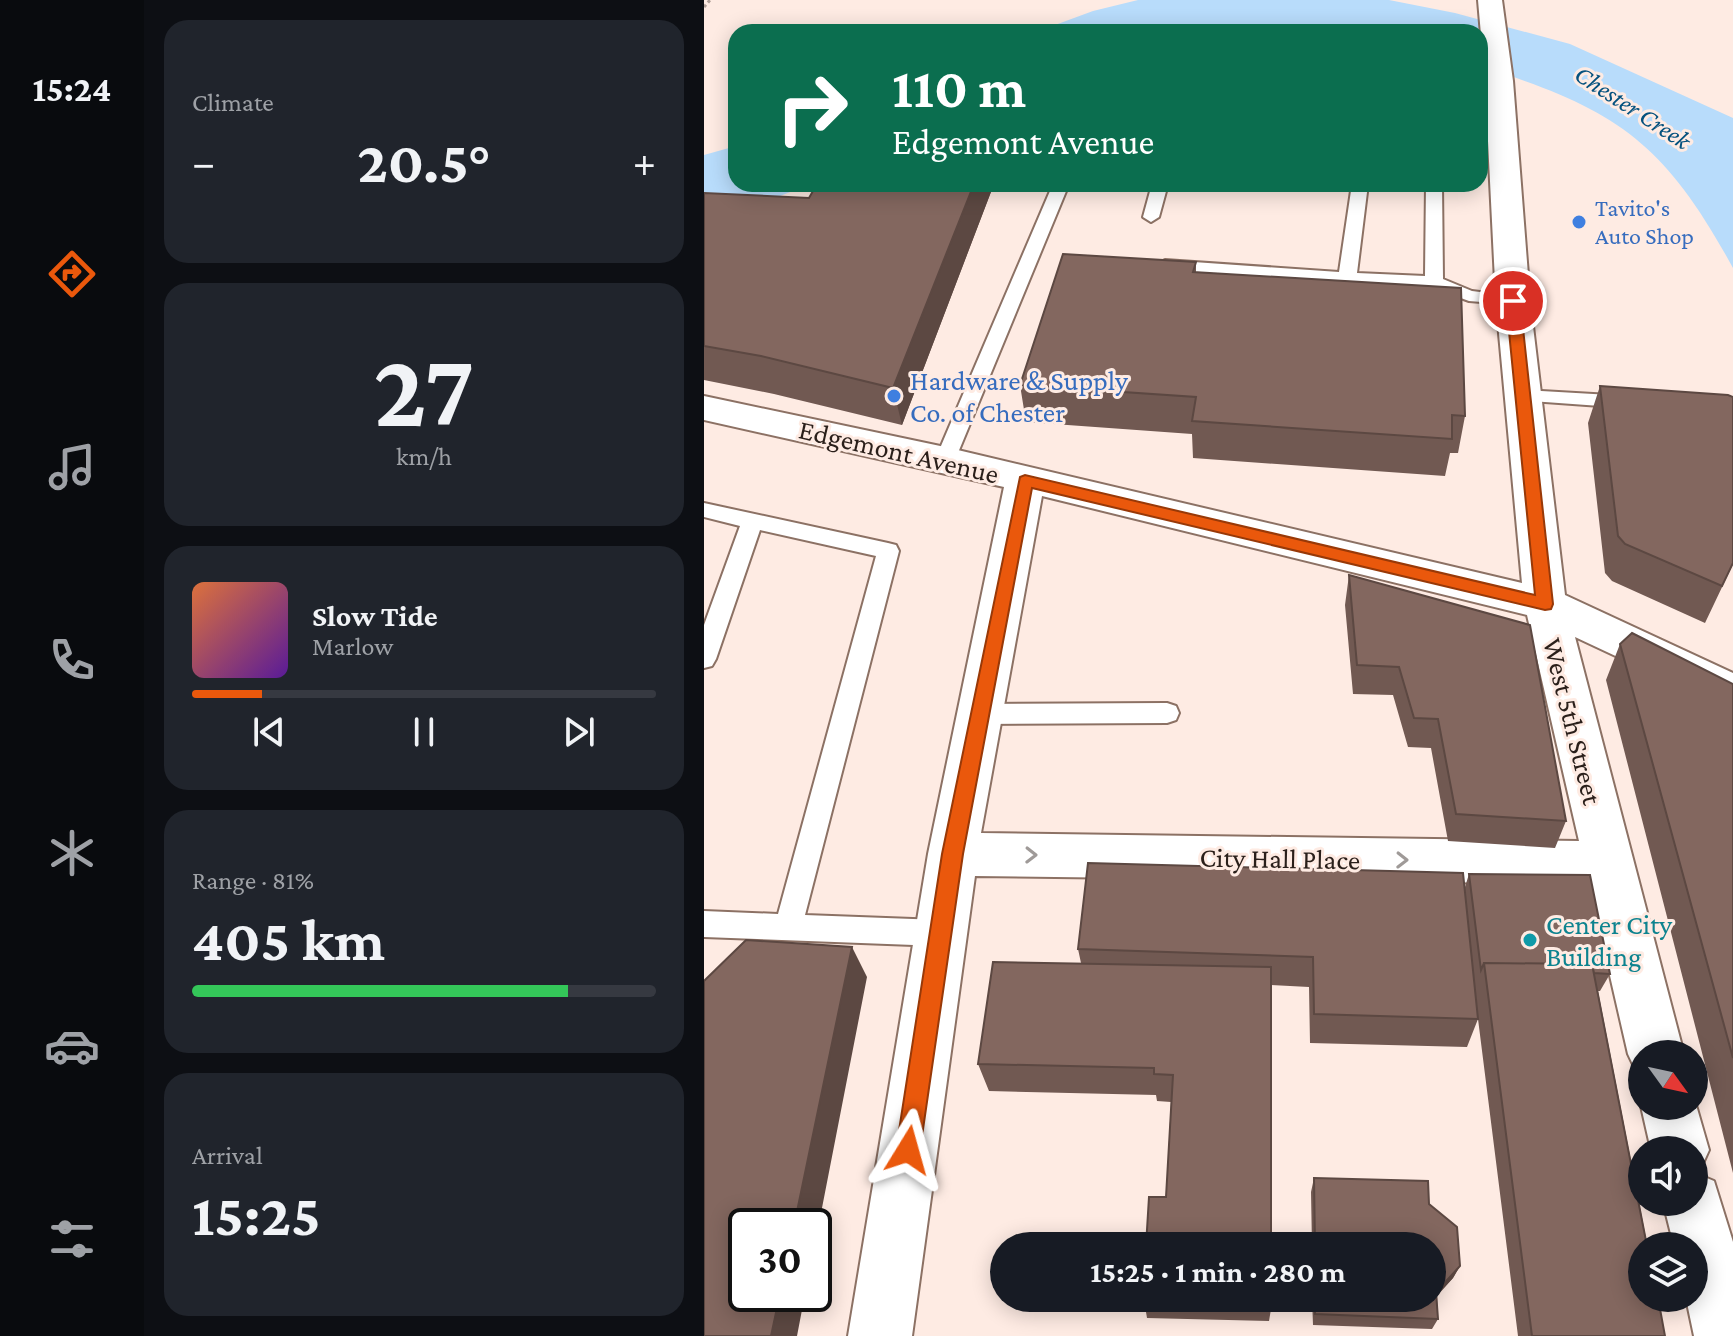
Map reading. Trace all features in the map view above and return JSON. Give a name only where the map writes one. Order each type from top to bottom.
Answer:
[{"type":"street","name":"West 5th Street","points":[[1490,9],[1493,93],[1545,604],[1652,1040]]},
{"type":"street","name":"Edgemont Avenue","points":[[704,408],[945,460],[1545,604],[1733,693]]},
{"type":"street","points":[[880,1336],[953,854],[1025,481]]},
{"type":"street","name":"City Hall Place","points":[[953,854],[1608,863]]},
{"type":"street","points":[[1696,1216],[1726,1336]]},
{"type":"lane","points":[[945,460],[1058,192]]},
{"type":"lane","points":[[1151,217],[1158,192]]},
{"type":"lane","points":[[1347,278],[1359,192]]},
{"type":"lane","points":[[1434,192],[1434,282]]},
{"type":"lane","points":[[1153,264],[1434,282],[1469,296],[1513,301]]},
{"type":"lane","points":[[1523,396],[1647,403]]},
{"type":"lane","points":[[704,510],[888,551],[788,927]]},
{"type":"lane","points":[[704,659],[752,521]]},
{"type":"lane","points":[[979,714],[1167,713]]},
{"type":"lane","points":[[704,924],[940,933]]},
{"type":"path","points":[[704,7],[710,0]]},
{"type":"water","name":"Chester Creek","points":[[1138,0],[1389,0],[1455,13],[1570,44],[1733,118],[1733,268],[1683,189],[1632,136],[1602,115],[1567,98],[1488,69],[1488,24],[1058,24]]},
{"type":"water","points":[[728,148],[728,192],[790,192],[704,214],[704,155]]},
{"type":"building","points":[[812,192],[971,192],[893,388],[761,356],[704,346],[704,193],[809,198]]},
{"type":"building","points":[[1063,254],[1196,262],[1193,272],[1461,288],[1465,416],[1452,415],[1452,439],[1192,421],[1196,397],[1020,385]]},
{"type":"building","points":[[1600,386],[1733,397],[1733,563],[1722,586],[1625,544],[1618,536]]},
{"type":"building","points":[[1349,575],[1530,625],[1566,821],[1456,814],[1438,719],[1414,718],[1399,667],[1357,665]]},
{"type":"building","points":[[1632,633],[1733,684],[1733,1058],[1620,644]]},
{"type":"building","points":[[1088,863],[1463,873],[1478,1019],[1314,1014],[1313,957],[1078,949]]},
{"type":"building","name":"Center City Building","points":[[1469,874],[1590,875],[1610,974],[1594,973],[1592,964],[1484,963],[1481,970]]},
{"type":"building","points":[[746,940],[852,947],[798,1208],[728,1208],[728,1312],[776,1312],[771,1336],[704,1336],[704,981]]},
{"type":"building","points":[[993,962],[1271,967],[1271,1232],[1147,1232],[1149,1197],[1166,1197],[1173,1075],[1154,1074],[1154,1068],[978,1064]]},
{"type":"building","points":[[1484,963],[1592,964],[1628,1149],[1628,1216],[1641,1216],[1644,1232],[1628,1232],[1628,1312],[1661,1312],[1665,1336],[1532,1336]]},
{"type":"building","points":[[1314,1178],[1428,1181],[1429,1204],[1457,1227],[1460,1266],[1446,1281],[1446,1232],[1315,1232]]},
{"type":"building","points":[[1437,1312],[1438,1319],[1315,1314]]},
{"type":"place","name":"Tavito's Auto Shop","points":[[1579,222]]},
{"type":"place","name":"Hardware & Supply Co. of Chester","points":[[894,396]]},
{"type":"place","name":"Center City Building","points":[[1530,940]]},
{"type":"route","points":[[908,1150],[953,854],[1025,481],[1545,604],[1513,301]]}]
